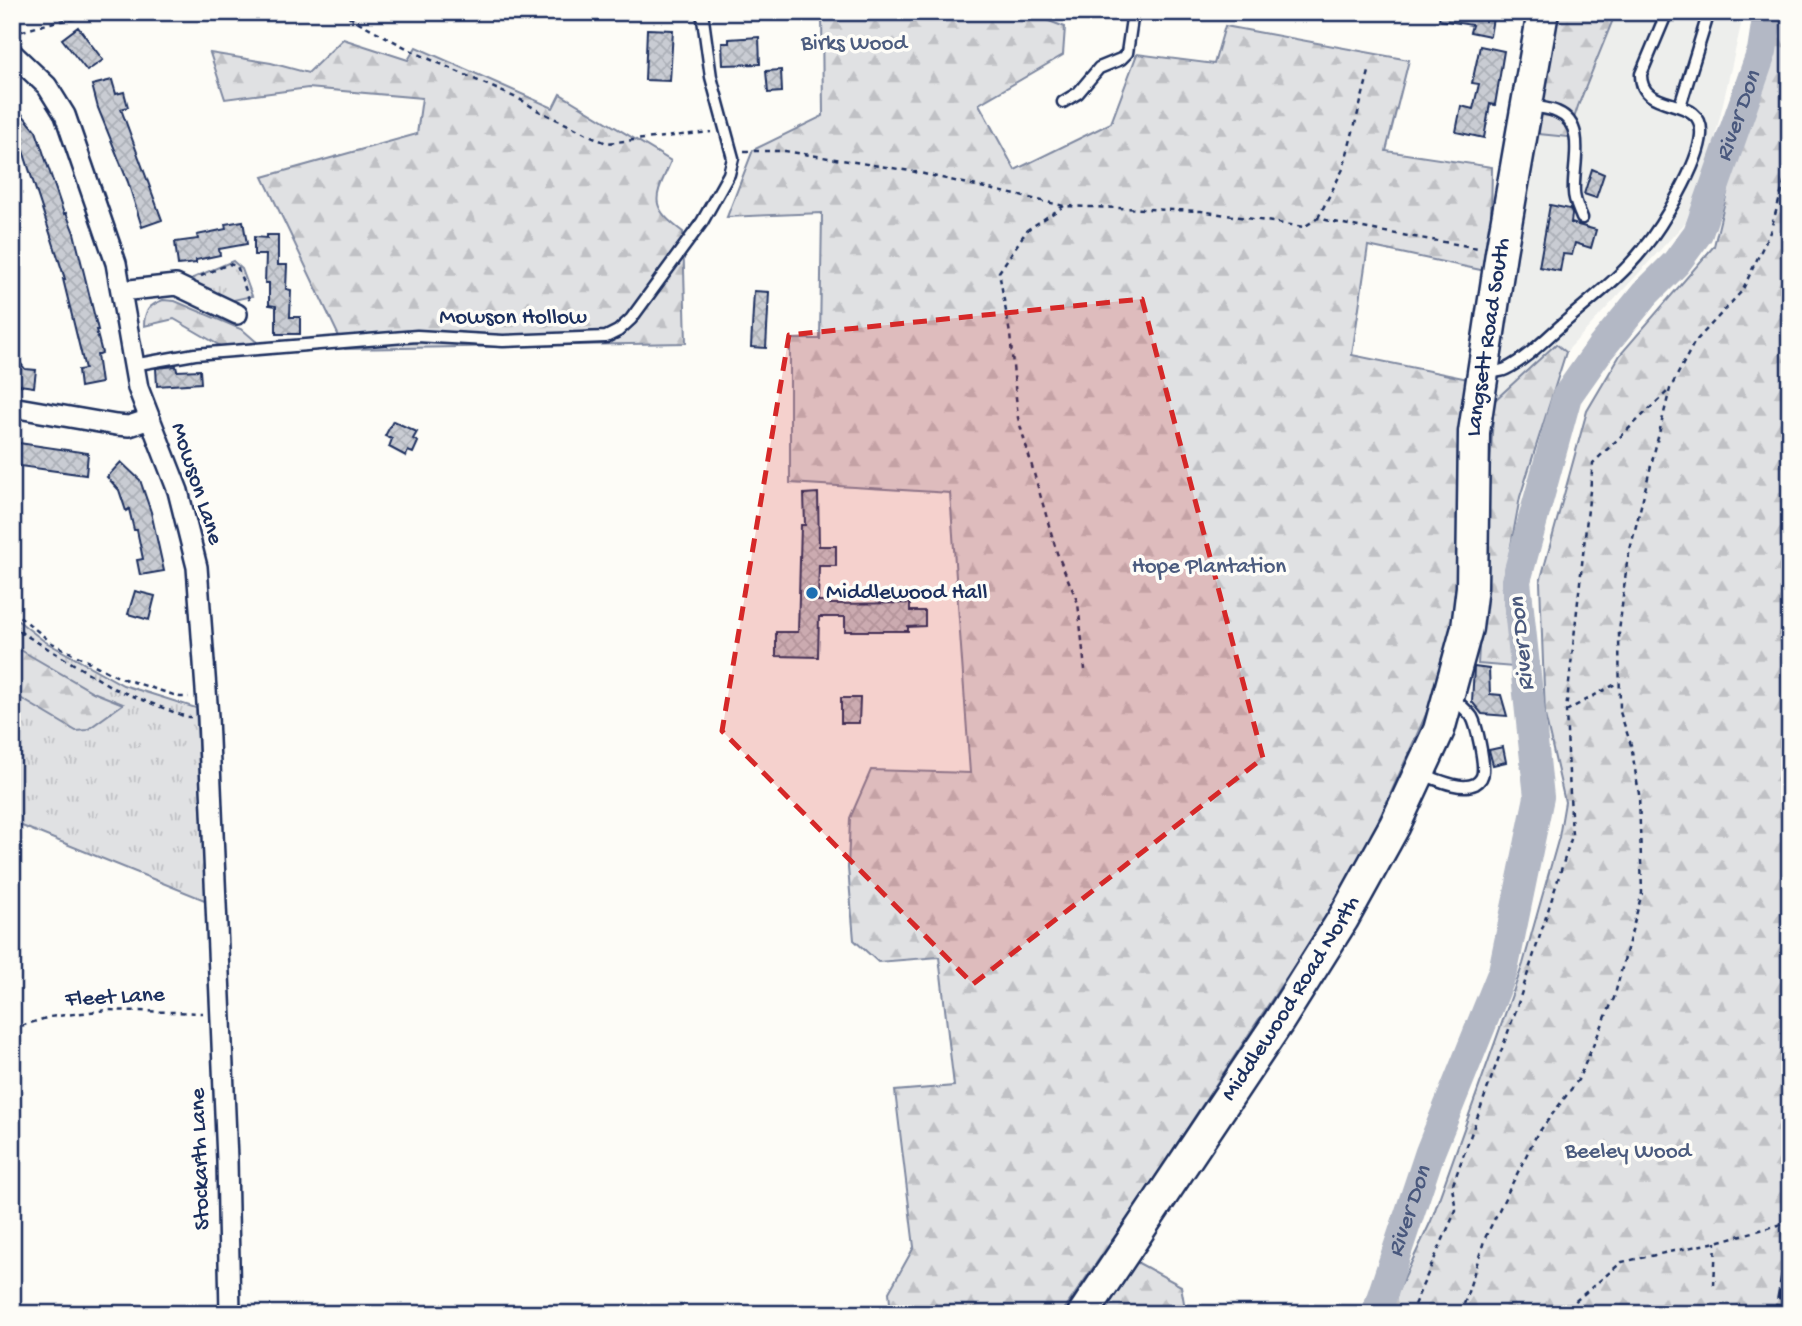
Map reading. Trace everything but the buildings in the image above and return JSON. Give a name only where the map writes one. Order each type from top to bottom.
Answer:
[{"type":"main road","name":"Langsett Road South","points":[[1459,663],[1472,587],[1474,432],[1543,12]]},
{"type":"main road","name":"Middlewood Road North","points":[[1083,1314],[1279,1021],[1343,919],[1395,825],[1439,730],[1459,663]]},
{"type":"street","name":"Mowson Lane","points":[[12,53],[47,86],[65,115],[116,263],[138,388],[178,491],[192,541],[197,568],[208,717],[221,1009]]},
{"type":"street","points":[[121,291],[167,285],[184,288],[237,314]]},
{"type":"street","points":[[12,407],[116,425],[129,426],[150,419]]},
{"type":"street","name":"Stockarth Lane","points":[[221,1009],[230,1314]]},
{"type":"lane","points":[[702,12],[711,77],[732,151]]},
{"type":"lane","points":[[1063,102],[1078,93],[1099,68],[1121,59],[1128,53],[1133,12]]},
{"type":"lane","points":[[1483,371],[1505,370],[1624,270],[1660,226],[1694,160],[1701,135],[1699,124],[1689,109],[1658,101],[1641,85],[1641,74],[1667,12]]},
{"type":"lane","points":[[1680,106],[1709,12]]},
{"type":"lane","points":[[1527,106],[1556,111],[1565,116],[1574,128],[1577,146],[1573,173],[1574,195],[1582,218]]},
{"type":"lane","name":"Mowson Hollow","points":[[133,365],[207,353],[417,336],[503,341],[606,337],[618,331],[631,319],[702,222],[729,174],[732,151]]},
{"type":"lane","points":[[1419,772],[1465,786],[1474,785],[1481,779],[1483,770],[1475,724],[1450,695]]},
{"type":"path","points":[[12,34],[54,22],[121,12]]},
{"type":"path","points":[[340,12],[414,52],[523,101],[606,143],[714,131],[732,151],[785,151],[911,171],[1064,205],[1201,211],[1304,227],[1318,218],[1343,169],[1370,68]]},
{"type":"path","points":[[1461,1314],[1485,1238],[1536,1136],[1578,1080],[1614,998],[1642,893],[1639,794],[1631,745],[1620,712],[1619,632],[1627,562],[1670,389],[1694,344],[1742,291],[1770,232],[1790,163]]},
{"type":"path","points":[[1064,205],[1027,230],[999,272],[1010,334],[1018,418],[1058,553],[1078,603],[1084,670]]},
{"type":"path","points":[[1318,218],[1502,253]]},
{"type":"path","points":[[184,288],[196,278],[229,264],[236,266],[253,313],[246,319],[237,314]]},
{"type":"path","points":[[1410,1314],[1456,1210],[1452,1187],[1516,1010],[1572,836],[1566,711],[1593,463],[1670,389]]},
{"type":"path","points":[[12,610],[52,643],[118,677],[180,697],[206,697]]},
{"type":"path","points":[[12,624],[22,633],[115,689],[186,717],[208,717]]},
{"type":"path","points":[[1566,711],[1620,682]]},
{"type":"path","name":"Fleet Lane","points":[[12,1029],[49,1017],[107,1010],[221,1009]]},
{"type":"path","points":[[1560,1314],[1622,1262],[1790,1223]]},
{"type":"path","points":[[1714,1285],[1716,1242]]},
{"type":"highlighted area","points":[[1142,299],[1263,758],[973,984],[722,731],[789,335]]},
{"type":"shaded area","points":[[1616,12],[1744,12],[1709,164],[1685,223],[1566,352],[1555,344],[1494,401],[1539,134],[1568,136]]},
{"type":"green space","name":"Hope Plantation","points":[[822,12],[1025,12],[1065,27],[1063,55],[979,104],[1015,170],[1111,123],[1137,54],[1214,64],[1225,26],[1409,60],[1386,151],[1492,167],[1490,272],[1368,246],[1352,355],[1473,380],[1463,611],[1432,701],[1355,873],[1140,1200],[1061,1314],[891,1314],[889,1292],[914,1247],[895,1091],[954,1086],[939,957],[878,962],[854,940],[848,868],[850,818],[871,770],[970,773],[950,493],[790,483],[790,339],[820,339],[822,213],[727,217],[753,150],[823,116]]},
{"type":"green space","points":[[1545,12],[1616,12],[1568,137],[1539,134],[1528,117]]},
{"type":"green space","name":"Beeley Wood","points":[[1771,12],[1790,12],[1790,1314],[1387,1314],[1431,1221],[1523,964],[1559,837],[1565,802],[1545,715],[1540,582],[1587,411],[1620,355],[1714,246]]},
{"type":"green space","points":[[343,39],[408,60],[416,47],[553,108],[560,94],[671,161],[658,193],[658,200],[664,215],[683,232],[686,343],[345,349],[263,177],[417,134],[422,98],[308,88],[225,99],[210,53],[271,63],[308,73]]},
{"type":"green space","points":[[233,261],[242,269],[252,296],[229,301],[192,281],[193,278]]},
{"type":"green space","points":[[163,300],[175,301],[243,330],[259,344],[224,348],[174,319],[144,326],[148,309]]},
{"type":"green space","points":[[1556,344],[1566,352],[1520,497],[1505,578],[1513,667],[1478,664],[1494,401]]},
{"type":"green space","points":[[12,616],[44,641],[123,685],[196,708],[207,901],[12,822]]},
{"type":"green space","points":[[12,645],[93,692],[123,704],[87,730],[76,731],[12,693]]},
{"type":"green space","points":[[1133,1260],[1181,1286],[1186,1314],[1094,1314]]},
{"type":"waterway","name":"River Don","points":[[1376,1314],[1430,1152],[1503,971],[1539,797],[1516,581],[1567,396],[1600,349],[1646,293],[1676,263],[1698,233],[1762,51],[1768,12]]},
{"type":"railway","points":[[1776,1314],[1790,1234]]},
{"type":"place","name":"Middlewood Hall","points":[[812,593]]},
{"type":"park label","name":"Birks Wood","points":[[854,44]]}]
